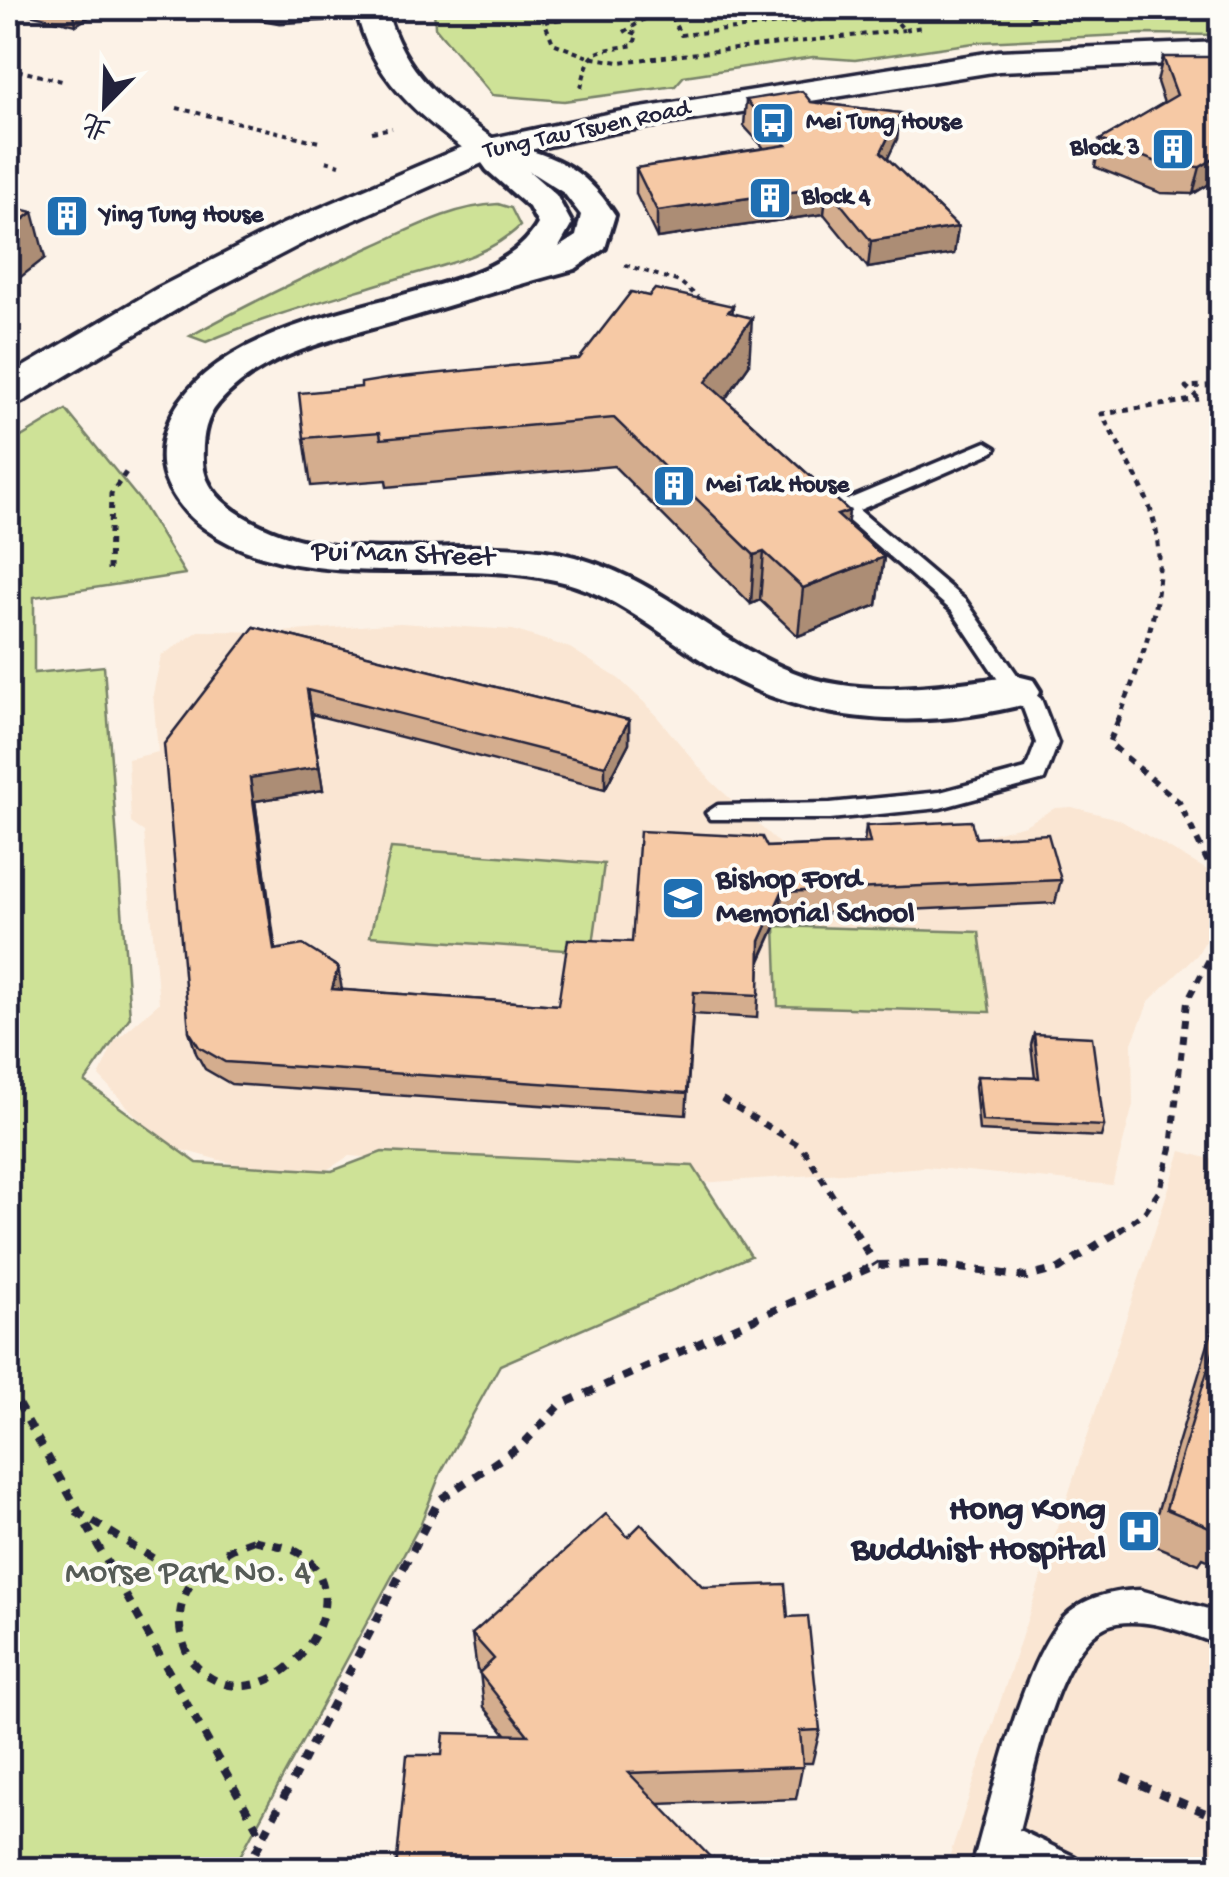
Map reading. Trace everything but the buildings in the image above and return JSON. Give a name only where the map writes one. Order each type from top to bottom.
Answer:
[{"type":"main road","points":[[371,10],[385,53],[419,95],[439,118],[486,149]]},
{"type":"main road","name":"Tung Tau Tsuen Road","points":[[8,393],[172,296],[261,250],[486,149],[616,122],[999,61],[1222,52]]},
{"type":"street","name":"Pui Man Street","points":[[486,149],[519,184],[544,202],[554,224],[545,242],[494,279],[296,340],[245,363],[223,378],[198,404],[183,433],[184,475],[208,510],[250,537],[308,554],[381,560],[496,559],[596,577],[654,604],[747,669],[814,696],[895,704],[1016,690]]},
{"type":"lane","points":[[212,8],[280,16],[371,10]]},
{"type":"lane","points":[[844,508],[986,448]]},
{"type":"lane","points":[[718,813],[830,810],[940,800],[1036,774],[1047,742],[1033,704],[1016,690],[959,606],[804,474]]},
{"type":"lane","points":[[1062,1870],[994,1854],[1054,1656],[1080,1624],[1114,1609],[1152,1604],[1222,1630]]},
{"type":"path","points":[[523,9],[538,8],[553,43],[588,57],[620,62],[904,30]]},
{"type":"path","points":[[545,22],[561,19],[575,8]]},
{"type":"path","points":[[670,16],[694,9],[702,21],[794,11],[792,8]]},
{"type":"path","points":[[588,57],[602,50],[634,45],[637,34],[624,31],[656,10],[670,16],[681,35],[832,18],[824,8]]},
{"type":"path","points":[[834,8],[889,18],[885,8]]},
{"type":"path","points":[[859,8],[868,16]]},
{"type":"path","points":[[748,16],[755,27]]},
{"type":"path","points":[[580,104],[588,57]]},
{"type":"path","points":[[8,68],[66,82]]},
{"type":"path","points":[[177,108],[319,142]]},
{"type":"path","points":[[612,262],[664,274],[699,294],[713,312]]},
{"type":"path","points":[[1222,385],[1186,387],[1199,398],[1102,414],[1154,525],[1159,572],[1141,656],[1109,743],[1179,802],[1222,892]]},
{"type":"path","points":[[109,570],[111,494],[128,470]]},
{"type":"path","points":[[246,1870],[439,1500],[523,1444],[560,1405],[876,1265],[930,1264],[1026,1277],[1059,1269],[1085,1256],[1145,1212],[1160,1190],[1170,1148],[1187,1002],[1222,934]]},
{"type":"path","points":[[722,1099],[802,1147],[876,1265]]},
{"type":"path","points":[[8,1386],[74,1511],[263,1838]]},
{"type":"path","points":[[74,1511],[190,1581]]},
{"type":"path","points":[[254,1540],[279,1542],[300,1553],[316,1570],[324,1592],[324,1616],[316,1641],[280,1676],[257,1684],[234,1685],[212,1678],[194,1665],[183,1646],[179,1624],[190,1581],[208,1561],[230,1547],[254,1540]]},
{"type":"path","points":[[1122,1777],[1222,1820]]},
{"type":"shaded area","name":"Bishop Ford Memorial School","points":[[400,623],[513,630],[570,648],[619,679],[648,706],[711,781],[786,850],[972,839],[1025,825],[1055,808],[1072,807],[1118,819],[1216,875],[1217,921],[1197,955],[1149,1001],[1132,1043],[1133,1105],[1112,1185],[926,1167],[700,1183],[349,1156],[306,1183],[163,1145],[99,1076],[114,1042],[159,1003],[144,832],[131,823],[128,759],[158,752],[153,694],[161,656],[199,631],[281,632]]},
{"type":"shaded area","name":"Hong Kong Buddhist Hospital","points":[[1181,1151],[1221,1162],[1221,1869],[945,1870]]},
{"type":"green space","points":[[434,8],[1221,8],[1222,35],[1143,34],[981,42],[855,60],[813,57],[684,76],[675,86],[564,101],[492,95],[435,27]]},
{"type":"green space","points":[[498,204],[511,208],[520,226],[478,253],[277,315],[206,342],[190,336],[418,225],[449,213]]},
{"type":"green space","name":"Morse Park No. 4","points":[[66,410],[141,502],[185,574],[34,597],[34,673],[104,666],[130,1017],[85,1082],[197,1163],[332,1171],[382,1152],[693,1166],[751,1256],[500,1365],[441,1472],[421,1523],[233,1869],[8,1869],[8,445]]},
{"type":"green space","points":[[391,848],[604,864],[592,952],[370,936]]},
{"type":"green space","points":[[775,926],[979,932],[990,1012],[778,1006]]},
{"type":"place","name":"Mei Tung House","points":[[773,123]]},
{"type":"place","name":"Block 3","points":[[1173,149]]},
{"type":"place","name":"Block 4","points":[[770,198]]},
{"type":"place","name":"Ying Tung House","points":[[67,216]]},
{"type":"place","name":"Mei Tak House","points":[[674,486]]},
{"type":"place","name":"Bishop Ford Memorial School","points":[[683,898]]},
{"type":"place","name":"Hong Kong Buddhist Hospital","points":[[1139,1531]]}]
